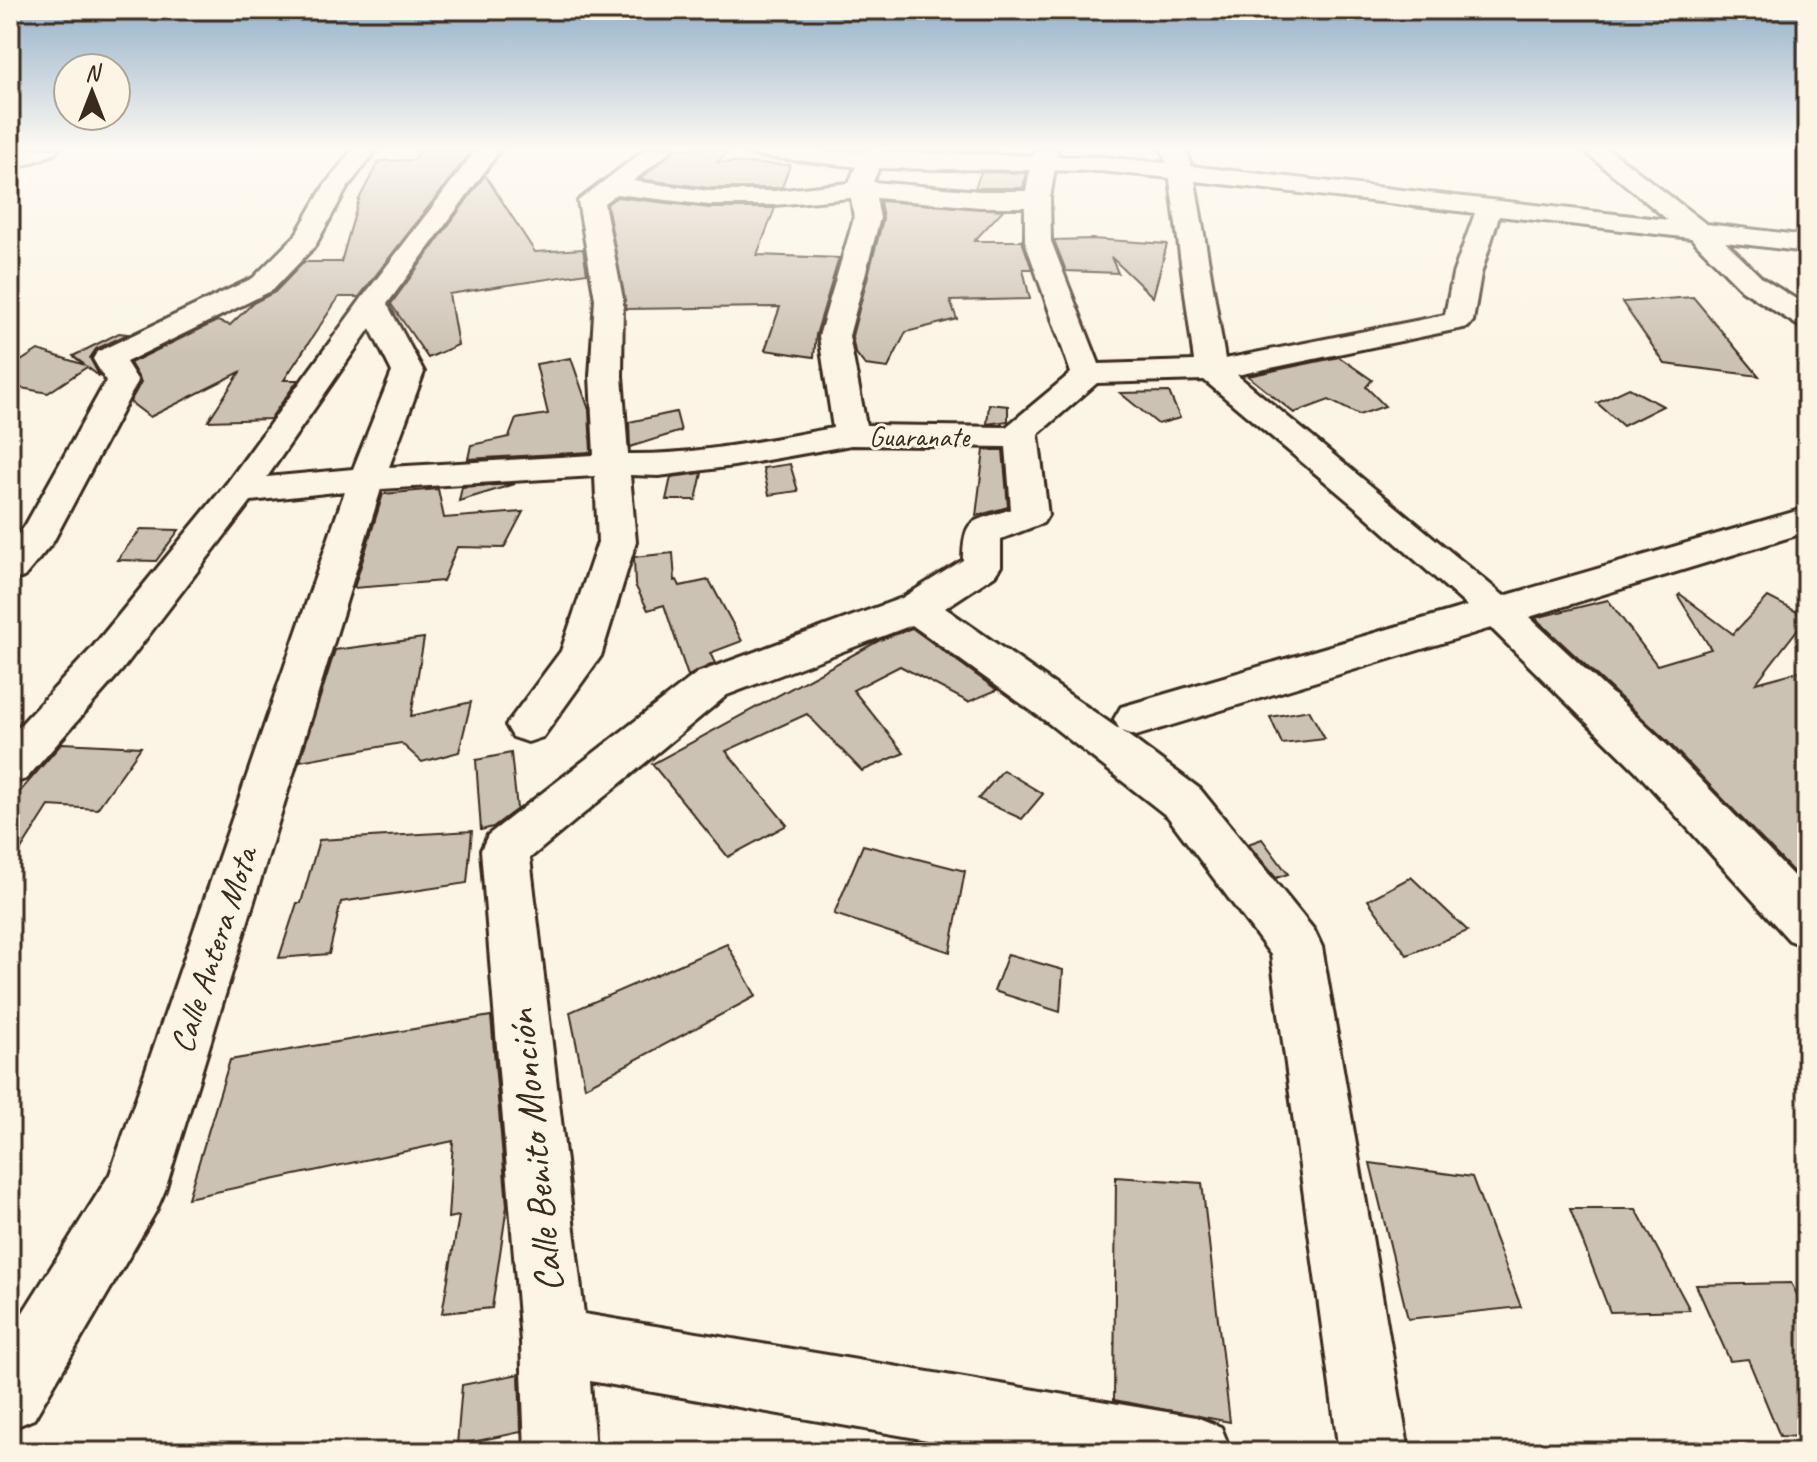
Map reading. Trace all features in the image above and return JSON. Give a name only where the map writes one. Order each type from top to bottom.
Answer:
[{"type":"street","points":[[10,568],[40,533],[122,381],[108,359],[263,284],[306,240],[319,217]]},
{"type":"street","points":[[10,766],[107,659],[240,491],[437,217]]},
{"type":"street","points":[[528,725],[580,656],[617,542],[606,376],[609,299],[594,217]]},
{"type":"street","points":[[851,435],[834,336],[867,217]]},
{"type":"street","points":[[1037,217],[1038,241],[1087,375]]},
{"type":"street","points":[[1187,217],[1211,370],[1361,491],[1499,611],[1630,735],[1807,924]]},
{"type":"street","points":[[1374,1452],[1296,947],[1184,803],[1062,710],[916,608],[982,566],[982,533],[1030,515],[1021,431],[1087,375],[1211,370],[1458,321],[1467,274],[1486,217]]},
{"type":"street","points":[[1564,217],[1807,244]]},
{"type":"street","points":[[1680,217],[1752,284],[1807,319]]},
{"type":"street","name":"Calle Antera Mota","points":[[10,1395],[135,1190],[366,481],[408,372],[372,304]]},
{"type":"street","name":"Guaranate","points":[[240,491],[614,464],[659,465],[851,435],[1014,437],[1021,431]]},
{"type":"street","points":[[1136,719],[1807,520]]},
{"type":"street","name":"Calle Benito Monción","points":[[560,1452],[554,1342],[505,850],[712,684],[916,608]]},
{"type":"street","points":[[554,1342],[1196,1452]]},
{"type":"building","points":[[354,217],[420,217],[359,297],[339,297],[284,380],[298,380],[270,419],[208,421],[240,372],[150,417],[130,402],[141,382],[130,363],[217,321],[230,325],[253,303],[275,292],[304,262],[341,262]]},
{"type":"building","points":[[454,217],[512,217],[535,252],[583,249],[587,273],[449,294],[458,345],[428,358],[391,304]]},
{"type":"building","points":[[609,217],[771,217],[757,255],[839,258],[816,335],[814,357],[765,350],[780,307],[626,309]]},
{"type":"building","points":[[996,217],[974,241],[1022,241],[1032,269],[1023,269],[1030,299],[950,301],[957,319],[906,332],[888,368],[865,365],[855,352],[852,336],[883,219]]},
{"type":"building","points":[[1054,240],[1167,244],[1153,297],[1111,257],[1118,273],[1066,271]]},
{"type":"building","points":[[1693,297],[1759,376],[1665,364],[1622,302]]},
{"type":"building","points":[[119,333],[128,334],[96,349],[90,358],[100,377],[87,367],[48,393],[10,386],[10,368],[38,350],[85,365],[73,356]]},
{"type":"building","points":[[1339,357],[1372,380],[1366,387],[1385,406],[1359,415],[1329,400],[1294,413],[1248,376]]},
{"type":"building","points":[[571,358],[589,410],[591,452],[468,459],[471,445],[509,437],[516,419],[548,414],[536,364]]},
{"type":"building","points":[[1629,388],[1663,406],[1623,426],[1597,403]]},
{"type":"building","points":[[1169,392],[1180,418],[1158,424],[1120,393]]},
{"type":"building","points":[[989,404],[1008,406],[1008,421],[987,424]]},
{"type":"building","points":[[676,412],[681,431],[630,447],[629,422]]},
{"type":"building","points":[[984,450],[1003,450],[1008,507],[976,516]]},
{"type":"building","points":[[790,464],[798,491],[769,495],[763,468]]},
{"type":"building","points":[[702,473],[696,500],[666,500],[671,477]]},
{"type":"building","points":[[515,484],[459,501],[462,487]]},
{"type":"building","points":[[438,489],[444,518],[523,512],[504,548],[457,547],[443,581],[354,588],[383,494]]},
{"type":"building","points":[[141,529],[179,530],[156,561],[117,560]]},
{"type":"building","points":[[673,553],[675,581],[680,586],[709,580],[742,641],[710,653],[715,663],[688,676],[664,605],[648,610],[635,585],[634,557]]},
{"type":"building","points":[[1680,594],[1733,634],[1768,597],[1807,617],[1756,683],[1807,669],[1807,886],[1669,743],[1535,618],[1608,600],[1657,665],[1711,649],[1678,596]]},
{"type":"building","points":[[912,628],[997,690],[968,702],[900,666],[853,690],[904,753],[862,771],[807,714],[726,751],[787,825],[728,857],[652,764],[880,640]]},
{"type":"building","points":[[424,638],[411,716],[471,702],[459,752],[422,762],[401,743],[300,761],[335,650]]},
{"type":"building","points":[[1309,710],[1325,739],[1282,744],[1270,717]]},
{"type":"building","points":[[62,743],[141,747],[97,809],[49,806],[10,867],[10,803]]},
{"type":"building","points":[[511,753],[517,809],[493,827],[481,830],[476,760]]},
{"type":"building","points":[[1003,770],[1043,794],[1022,819],[978,799]]},
{"type":"building","points":[[472,831],[467,883],[341,902],[329,954],[279,958],[297,903],[301,903],[319,840]]},
{"type":"building","points":[[1262,839],[1288,874],[1276,878],[1248,844]]},
{"type":"building","points":[[863,845],[965,871],[950,952],[834,914]]},
{"type":"building","points":[[1411,877],[1468,931],[1407,955],[1368,900]]},
{"type":"building","points":[[727,944],[756,996],[585,1087],[570,1012]]},
{"type":"building","points":[[1008,954],[1063,970],[1060,1012],[994,991]]},
{"type":"building","points":[[491,1016],[507,1206],[492,1308],[442,1313],[459,1216],[448,1218],[453,1141],[188,1198],[230,1060]]},
{"type":"building","points":[[1370,1163],[1472,1177],[1521,1307],[1408,1319]]},
{"type":"building","points":[[1116,1177],[1202,1183],[1230,1422],[1114,1400]]},
{"type":"building","points":[[1570,1209],[1636,1209],[1690,1310],[1610,1312]]},
{"type":"building","points":[[1791,1283],[1807,1313],[1807,1437],[1780,1436],[1748,1359],[1730,1361],[1696,1285]]},
{"type":"building","points":[[519,1374],[521,1432],[457,1445],[462,1385]]}]
